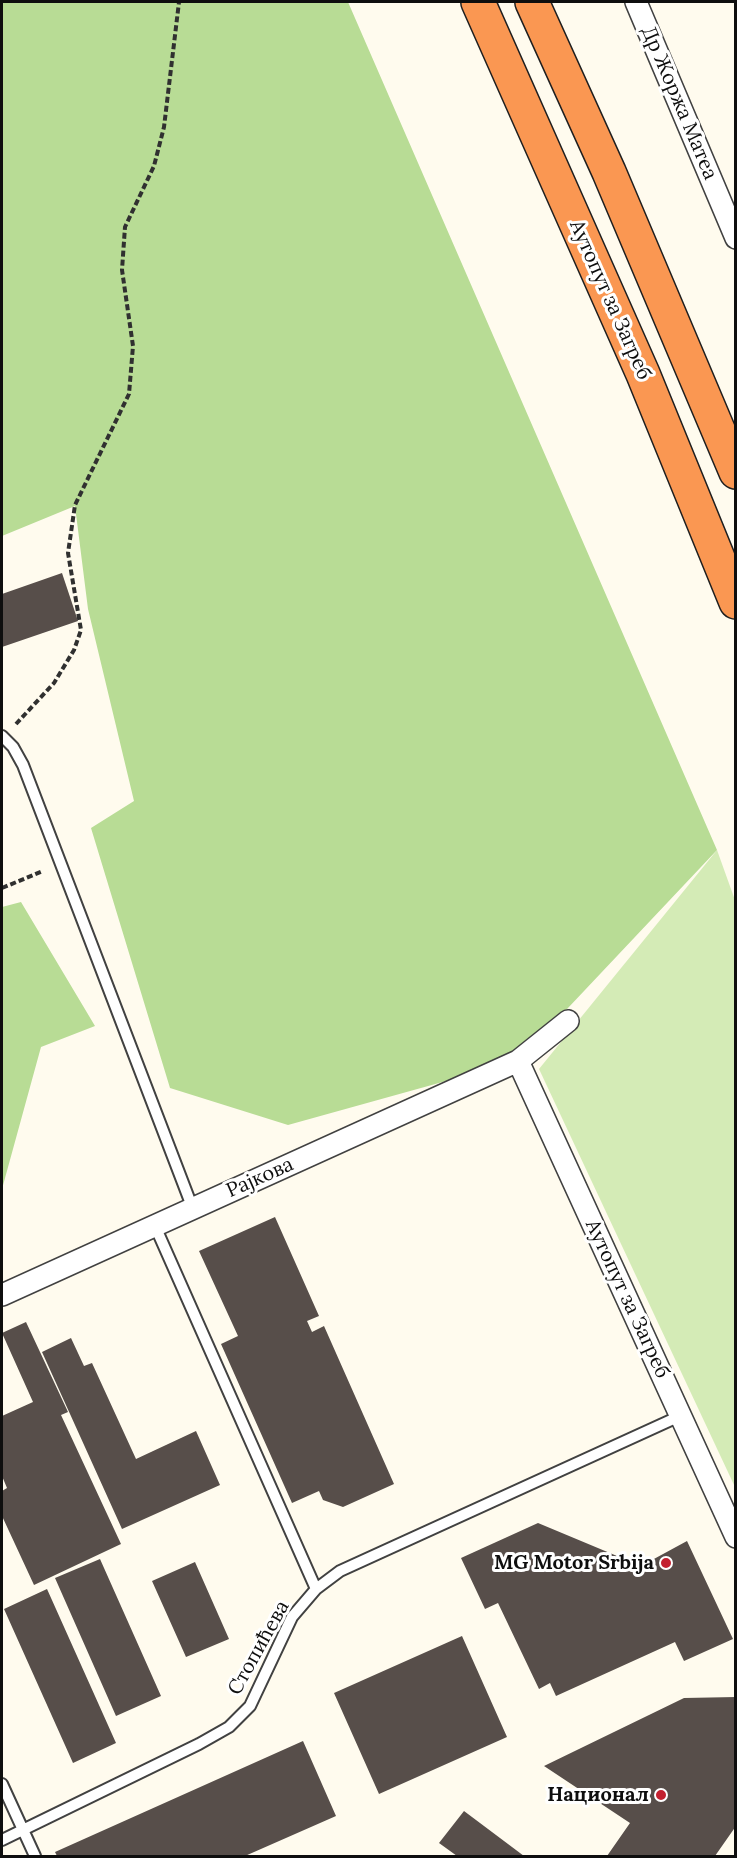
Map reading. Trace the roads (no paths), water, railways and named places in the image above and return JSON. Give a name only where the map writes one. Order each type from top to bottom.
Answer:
[{"type":"highway","name":"Аутопут за Загреб","points":[[478,2],[643,374],[735,602]]},
{"type":"highway","points":[[532,2],[613,182],[735,472]]},
{"type":"street","name":"Др Жоржа Матеа","points":[[636,2],[735,238]]},
{"type":"street","name":"Рајкова","points":[[2,1295],[518,1061],[568,1021]]},
{"type":"street","name":"Аутопут за Загреб","points":[[518,1061],[735,1537]]},
{"type":"lane","points":[[2,737],[13,747],[23,765],[193,1209]]},
{"type":"lane","points":[[155,1226],[316,1589]]},
{"type":"lane","name":"Стопићева","points":[[2,1840],[199,1744],[229,1727],[250,1706],[292,1617],[316,1589],[340,1570],[680,1416]]},
{"type":"lane","points":[[2,1784],[35,1857]]},
{"type":"place","name":"MG Motor Srbija","points":[[666,1563]]},
{"type":"place","name":"Национал","points":[[661,1795]]}]
